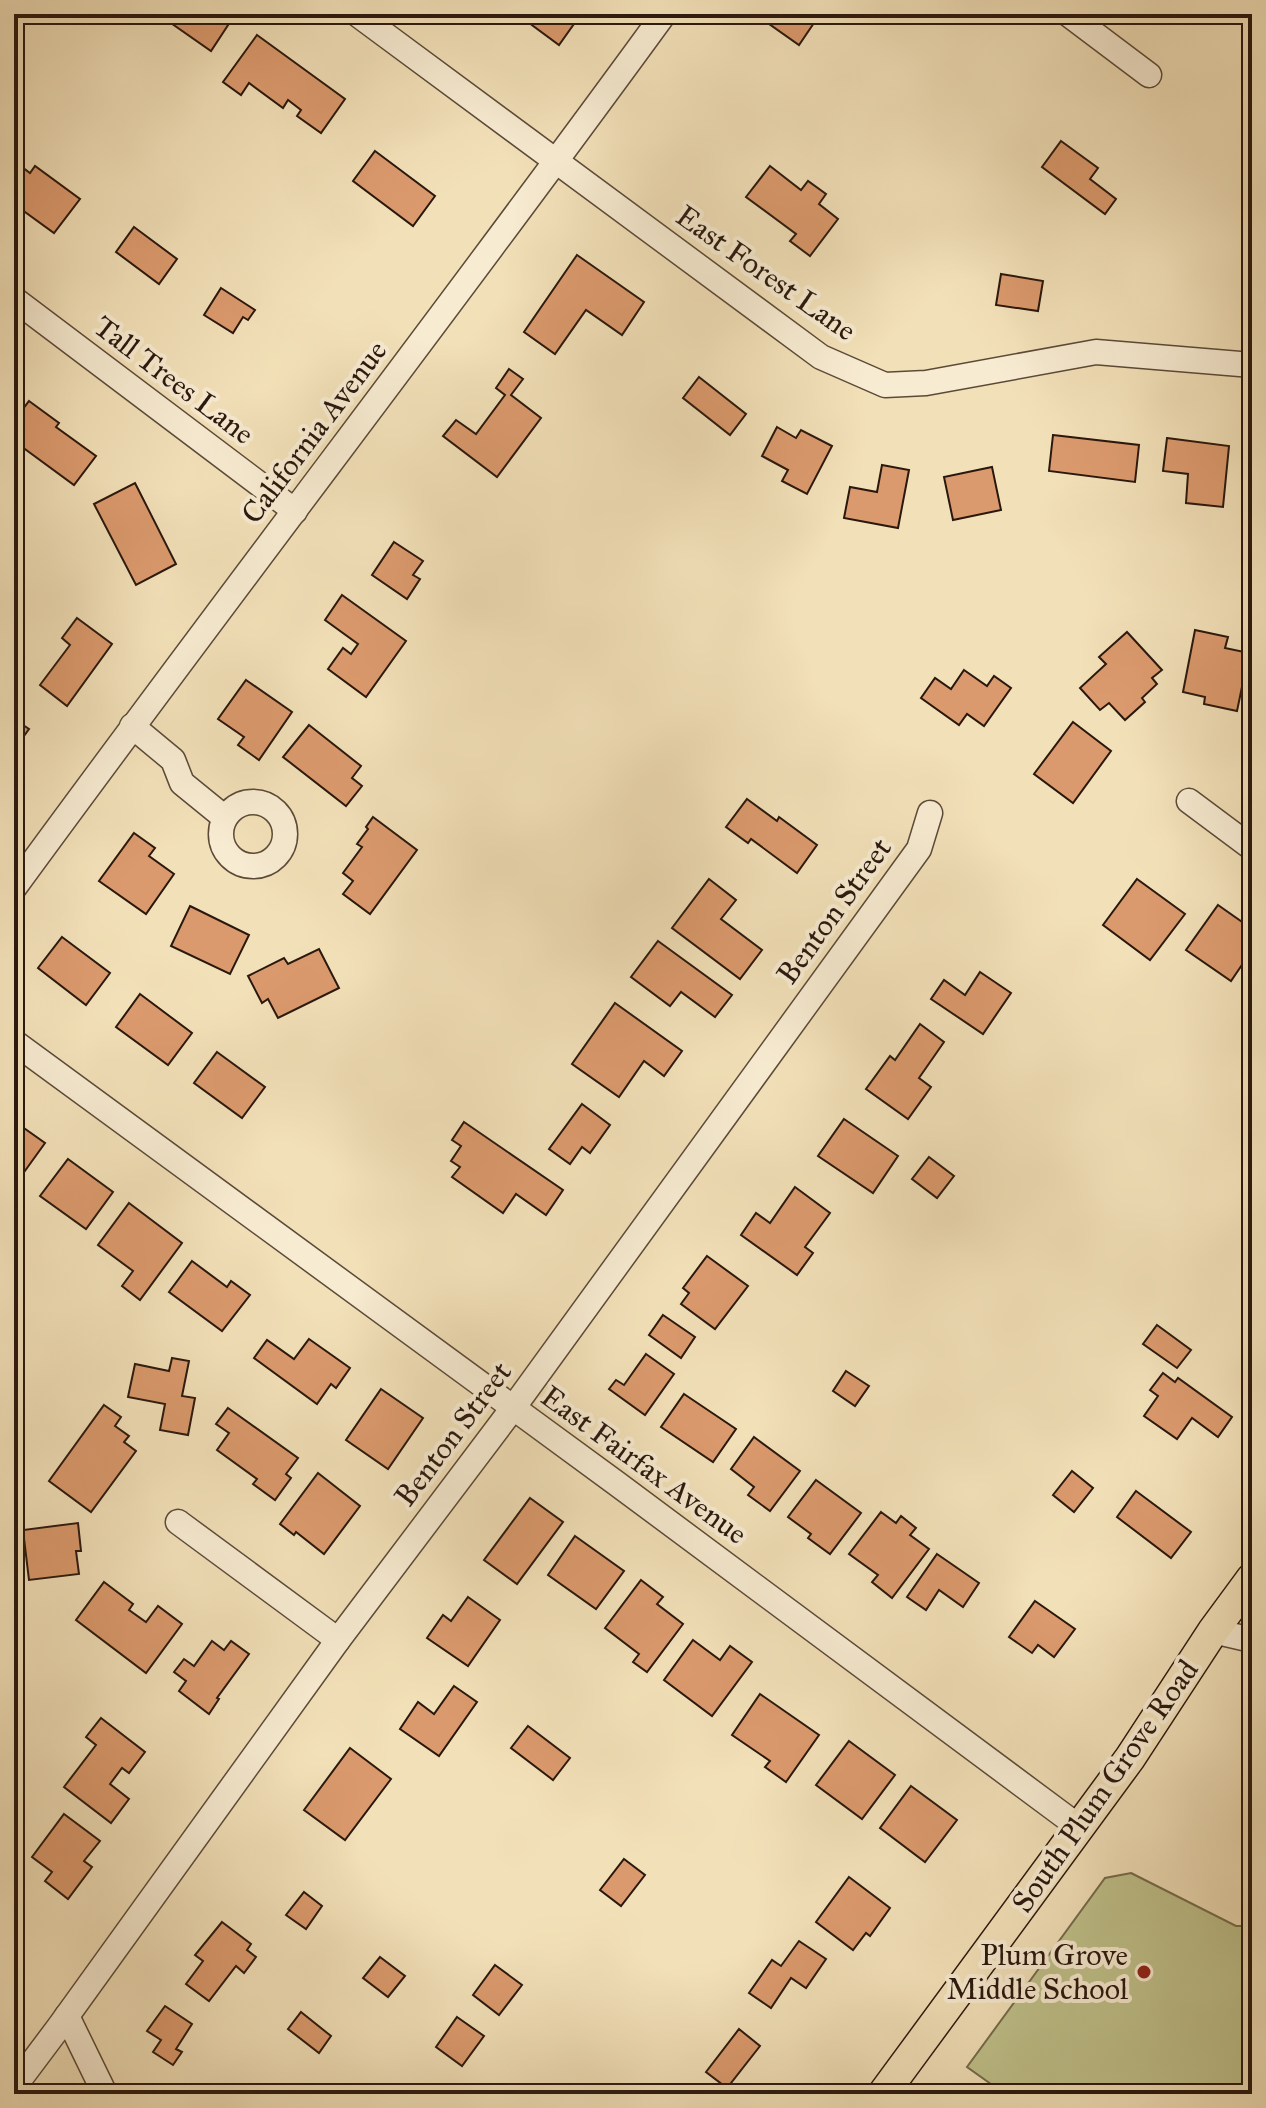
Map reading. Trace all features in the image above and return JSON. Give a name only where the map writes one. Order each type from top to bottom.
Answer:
[{"type":"main road","name":"South Plum Grove Road","points":[[888,2092],[1129,1760],[1213,1631],[1252,1578]]},
{"type":"street","name":"East Forest Lane","points":[[357,14],[821,357],[885,385],[926,383],[1096,352],[1252,365]]},
{"type":"street","name":"California Avenue","points":[[14,888],[664,14]]},
{"type":"street","points":[[1068,14],[1149,75]]},
{"type":"street","name":"Tall Trees Lane","points":[[14,299],[295,511]]},
{"type":"street","points":[[132,726],[173,760],[182,783],[225,818]]},
{"type":"street","points":[[1189,801],[1252,848]]},
{"type":"street","name":"Benton Street","points":[[14,2087],[919,849],[930,813]]},
{"type":"street","name":"East Fairfax Avenue","points":[[14,1042],[1079,1827]]},
{"type":"street","points":[[178,1522],[338,1640]]},
{"type":"street","points":[[1213,1631],[1252,1640]]},
{"type":"street","points":[[67,2016],[105,2094]]},
{"type":"green space","name":"Plum Grove Middle School","points":[[1131,1873],[1236,1926],[1252,1926],[1252,2094],[1005,2094],[967,2067],[1105,1878]]},
{"type":"building","points":[[158,14],[231,14],[234,16],[211,51]]},
{"type":"building","points":[[517,14],[581,14],[559,45]]},
{"type":"building","points":[[755,14],[820,14],[799,45]]},
{"type":"building","points":[[1233,14],[1252,14],[1252,34]]},
{"type":"building","points":[[257,35],[345,99],[321,133],[297,116],[301,110],[288,100],[283,108],[249,83],[241,95],[223,82]]},
{"type":"building","points":[[1061,141],[1098,168],[1090,179],[1116,199],[1105,214],[1042,167]]},
{"type":"building","points":[[375,151],[435,196],[413,226],[353,181]]},
{"type":"building","points":[[14,161],[30,173],[35,166],[80,199],[54,233],[14,204]]},
{"type":"building","points":[[770,166],[801,190],[808,181],[826,194],[819,204],[838,219],[810,256],[790,241],[796,234],[746,197]]},
{"type":"building","points":[[134,227],[177,259],[159,284],[116,252]]},
{"type":"building","points":[[577,255],[644,302],[622,335],[586,310],[555,354],[524,332]]},
{"type":"building","points":[[1001,274],[1043,281],[1038,311],[996,305]]},
{"type":"building","points":[[221,288],[255,310],[248,320],[243,317],[233,333],[204,315]]},
{"type":"building","points":[[509,369],[523,379],[511,395],[541,418],[497,477],[443,436],[456,420],[476,434],[505,395],[496,388]]},
{"type":"building","points":[[699,377],[746,414],[730,435],[683,398]]},
{"type":"building","points":[[29,401],[59,423],[56,427],[96,456],[74,485],[14,441],[14,421]]},
{"type":"building","points":[[777,427],[796,438],[801,430],[832,446],[807,494],[782,481],[788,470],[762,456]]},
{"type":"building","points":[[1053,435],[1139,445],[1135,482],[1049,471]]},
{"type":"building","points":[[1167,438],[1229,446],[1223,507],[1186,503],[1188,474],[1163,471]]},
{"type":"building","points":[[882,465],[909,470],[898,528],[844,518],[850,487],[877,492]]},
{"type":"building","points":[[992,467],[1001,510],[953,520],[944,477]]},
{"type":"building","points":[[135,483],[176,564],[136,585],[94,504]]},
{"type":"building","points":[[394,542],[423,561],[413,575],[420,579],[407,599],[372,575]]},
{"type":"building","points":[[342,595],[406,641],[366,697],[328,669],[343,648],[351,654],[358,644],[325,620]]},
{"type":"building","points":[[77,618],[112,644],[67,706],[40,685],[70,645],[62,638]]},
{"type":"building","points":[[1195,630],[1228,637],[1225,648],[1249,653],[1237,711],[1204,704],[1205,697],[1183,692]]},
{"type":"building","points":[[1127,632],[1162,670],[1152,678],[1157,684],[1142,698],[1145,702],[1125,720],[1109,703],[1100,710],[1080,688],[1106,664],[1099,657]]},
{"type":"building","points":[[964,670],[987,686],[994,676],[1011,688],[984,726],[967,714],[959,725],[921,698],[935,678],[951,689]]},
{"type":"building","points":[[246,680],[292,712],[259,760],[238,745],[244,737],[218,719]]},
{"type":"building","points":[[14,719],[29,729],[14,750]]},
{"type":"building","points":[[1073,722],[1111,751],[1073,803],[1034,774]]},
{"type":"building","points":[[309,725],[361,766],[352,778],[362,786],[346,806],[283,757]]},
{"type":"building","points":[[747,799],[777,821],[779,817],[817,845],[797,873],[751,839],[748,843],[726,827]]},
{"type":"building","points":[[373,817],[417,850],[370,914],[343,894],[353,881],[343,873],[362,847],[357,844]]},
{"type":"building","points":[[134,833],[155,848],[149,856],[174,874],[146,914],[99,881]]},
{"type":"building","points":[[709,879],[736,900],[721,919],[762,950],[740,979],[672,928]]},
{"type":"building","points":[[1137,879],[1185,914],[1150,960],[1103,925]]},
{"type":"building","points":[[1218,905],[1252,929],[1247,934],[1252,938],[1252,950],[1231,981],[1186,950]]},
{"type":"building","points":[[190,906],[249,935],[230,974],[171,946]]},
{"type":"building","points":[[62,937],[110,973],[86,1005],[38,968]]},
{"type":"building","points":[[658,941],[732,995],[715,1017],[681,992],[670,1006],[631,977]]},
{"type":"building","points":[[319,949],[339,988],[278,1018],[268,999],[262,1003],[248,976],[284,958],[288,964]]},
{"type":"building","points":[[980,972],[1011,993],[983,1034],[931,999],[944,980],[965,995]]},
{"type":"building","points":[[140,994],[192,1033],[168,1065],[116,1027]]},
{"type":"building","points":[[615,1003],[682,1051],[664,1076],[644,1061],[619,1097],[572,1064]]},
{"type":"building","points":[[920,1024],[944,1042],[919,1078],[931,1087],[908,1119],[866,1089],[890,1056],[895,1060]]},
{"type":"building","points":[[217,1052],[265,1087],[242,1118],[194,1083]]},
{"type":"building","points":[[582,1104],[610,1125],[590,1153],[582,1147],[570,1164],[549,1149]]},
{"type":"building","points":[[844,1119],[898,1156],[873,1193],[818,1156]]},
{"type":"building","points":[[14,1121],[45,1143],[17,1182],[14,1180]]},
{"type":"building","points":[[464,1122],[563,1190],[546,1215],[516,1194],[503,1213],[452,1177],[460,1167],[451,1161],[461,1146],[452,1140]]},
{"type":"building","points":[[929,1157],[954,1176],[937,1198],[912,1179]]},
{"type":"building","points":[[68,1159],[113,1192],[86,1229],[40,1196]]},
{"type":"building","points":[[795,1187],[830,1213],[805,1247],[813,1253],[797,1275],[741,1235],[756,1213],[770,1223]]},
{"type":"building","points":[[129,1203],[182,1243],[140,1300],[122,1286],[133,1271],[98,1245]]},
{"type":"building","points":[[707,1256],[748,1286],[715,1329],[681,1304],[689,1293],[683,1288]]},
{"type":"building","points":[[192,1261],[227,1287],[231,1281],[250,1295],[222,1331],[169,1292]]},
{"type":"building","points":[[663,1315],[695,1337],[681,1358],[649,1335]]},
{"type":"building","points":[[1157,1325],[1191,1350],[1177,1368],[1143,1344]]},
{"type":"building","points":[[309,1339],[350,1368],[336,1388],[331,1384],[317,1404],[254,1358],[267,1340],[294,1359]]},
{"type":"building","points":[[646,1354],[674,1374],[645,1415],[609,1389],[616,1380],[624,1385]]},
{"type":"building","points":[[172,1358],[189,1361],[182,1396],[195,1398],[188,1435],[160,1430],[165,1404],[128,1397],[135,1364],[169,1371]]},
{"type":"building","points":[[846,1371],[869,1386],[855,1406],[833,1391]]},
{"type":"building","points":[[1163,1373],[1175,1382],[1178,1378],[1232,1417],[1218,1437],[1192,1418],[1177,1439],[1144,1416],[1158,1396],[1150,1390]]},
{"type":"building","points":[[381,1389],[423,1418],[388,1469],[346,1440]]},
{"type":"building","points":[[684,1394],[736,1429],[713,1462],[661,1427]]},
{"type":"building","points":[[104,1405],[121,1417],[115,1426],[129,1436],[124,1442],[136,1451],[91,1512],[49,1481]]},
{"type":"building","points":[[228,1408],[298,1458],[286,1474],[291,1478],[275,1500],[253,1484],[257,1479],[217,1450],[229,1433],[216,1424]]},
{"type":"building","points":[[754,1437],[800,1471],[770,1511],[748,1495],[754,1487],[731,1469]]},
{"type":"building","points":[[1072,1471],[1093,1488],[1074,1512],[1053,1495]]},
{"type":"building","points":[[318,1473],[360,1506],[324,1554],[296,1532],[294,1535],[280,1524]]},
{"type":"building","points":[[816,1480],[861,1513],[830,1554],[808,1538],[811,1534],[788,1517]]},
{"type":"building","points":[[1136,1491],[1191,1532],[1171,1558],[1117,1517]]},
{"type":"building","points":[[530,1498],[563,1522],[517,1584],[484,1560]]},
{"type":"building","points":[[881,1512],[896,1523],[901,1516],[916,1528],[910,1535],[929,1549],[892,1598],[872,1582],[878,1575],[849,1554]]},
{"type":"building","points":[[78,1523],[81,1551],[76,1551],[79,1574],[29,1580],[23,1530]]},
{"type":"building","points":[[575,1536],[624,1571],[596,1609],[548,1575]]},
{"type":"building","points":[[937,1554],[979,1583],[963,1607],[939,1590],[926,1610],[907,1597]]},
{"type":"building","points":[[641,1580],[663,1597],[657,1604],[683,1624],[647,1672],[633,1662],[639,1654],[605,1628]]},
{"type":"building","points":[[104,1582],[133,1604],[129,1610],[146,1622],[158,1606],[182,1624],[146,1673],[76,1620]]},
{"type":"building","points":[[468,1597],[500,1620],[468,1666],[427,1638],[443,1615],[451,1621]]},
{"type":"building","points":[[1035,1601],[1075,1629],[1054,1657],[1038,1645],[1032,1653],[1009,1637]]},
{"type":"building","points":[[693,1640],[720,1660],[730,1646],[752,1662],[712,1716],[664,1680]]},
{"type":"building","points":[[212,1641],[224,1650],[231,1641],[249,1654],[209,1714],[179,1691],[186,1681],[174,1672],[184,1659],[194,1666]]},
{"type":"building","points":[[454,1686],[477,1702],[439,1756],[400,1729],[418,1702],[434,1714]]},
{"type":"building","points":[[760,1694],[819,1735],[786,1782],[765,1767],[770,1761],[732,1735]]},
{"type":"building","points":[[101,1718],[145,1752],[129,1773],[122,1768],[110,1784],[129,1799],[111,1823],[64,1787],[96,1745],[86,1737]]},
{"type":"building","points":[[528,1726],[570,1758],[553,1780],[511,1748]]},
{"type":"building","points":[[849,1741],[895,1775],[862,1819],[816,1785]]},
{"type":"building","points":[[350,1748],[391,1779],[345,1840],[304,1810]]},
{"type":"building","points":[[911,1786],[957,1820],[925,1862],[880,1828]]},
{"type":"building","points":[[64,1814],[100,1841],[84,1861],[92,1867],[68,1899],[45,1881],[52,1872],[32,1857]]},
{"type":"building","points":[[624,1859],[645,1875],[621,1906],[600,1890]]},
{"type":"building","points":[[849,1877],[890,1908],[870,1936],[866,1933],[853,1950],[816,1922]]},
{"type":"building","points":[[304,1892],[322,1906],[306,1929],[286,1915]]},
{"type":"building","points":[[222,1922],[251,1944],[247,1950],[256,1957],[244,1973],[236,1966],[209,2001],[186,1984],[203,1961],[195,1955]]},
{"type":"building","points":[[799,1941],[826,1959],[806,1988],[791,1978],[771,2008],[749,1993],[772,1960],[781,1966]]},
{"type":"building","points":[[380,1957],[405,1976],[388,1997],[363,1978]]},
{"type":"building","points":[[495,1965],[522,1985],[499,2015],[473,1995]]},
{"type":"building","points":[[165,2006],[192,2024],[176,2049],[182,2052],[173,2065],[153,2052],[161,2040],[147,2031]]},
{"type":"building","points":[[301,2012],[331,2036],[319,2053],[288,2029]]},
{"type":"building","points":[[457,2017],[484,2036],[462,2066],[436,2047]]},
{"type":"building","points":[[739,2029],[760,2046],[727,2088],[706,2072]]},
{"type":"place","name":"Plum Grove Middle School","points":[[1144,1972]]}]
